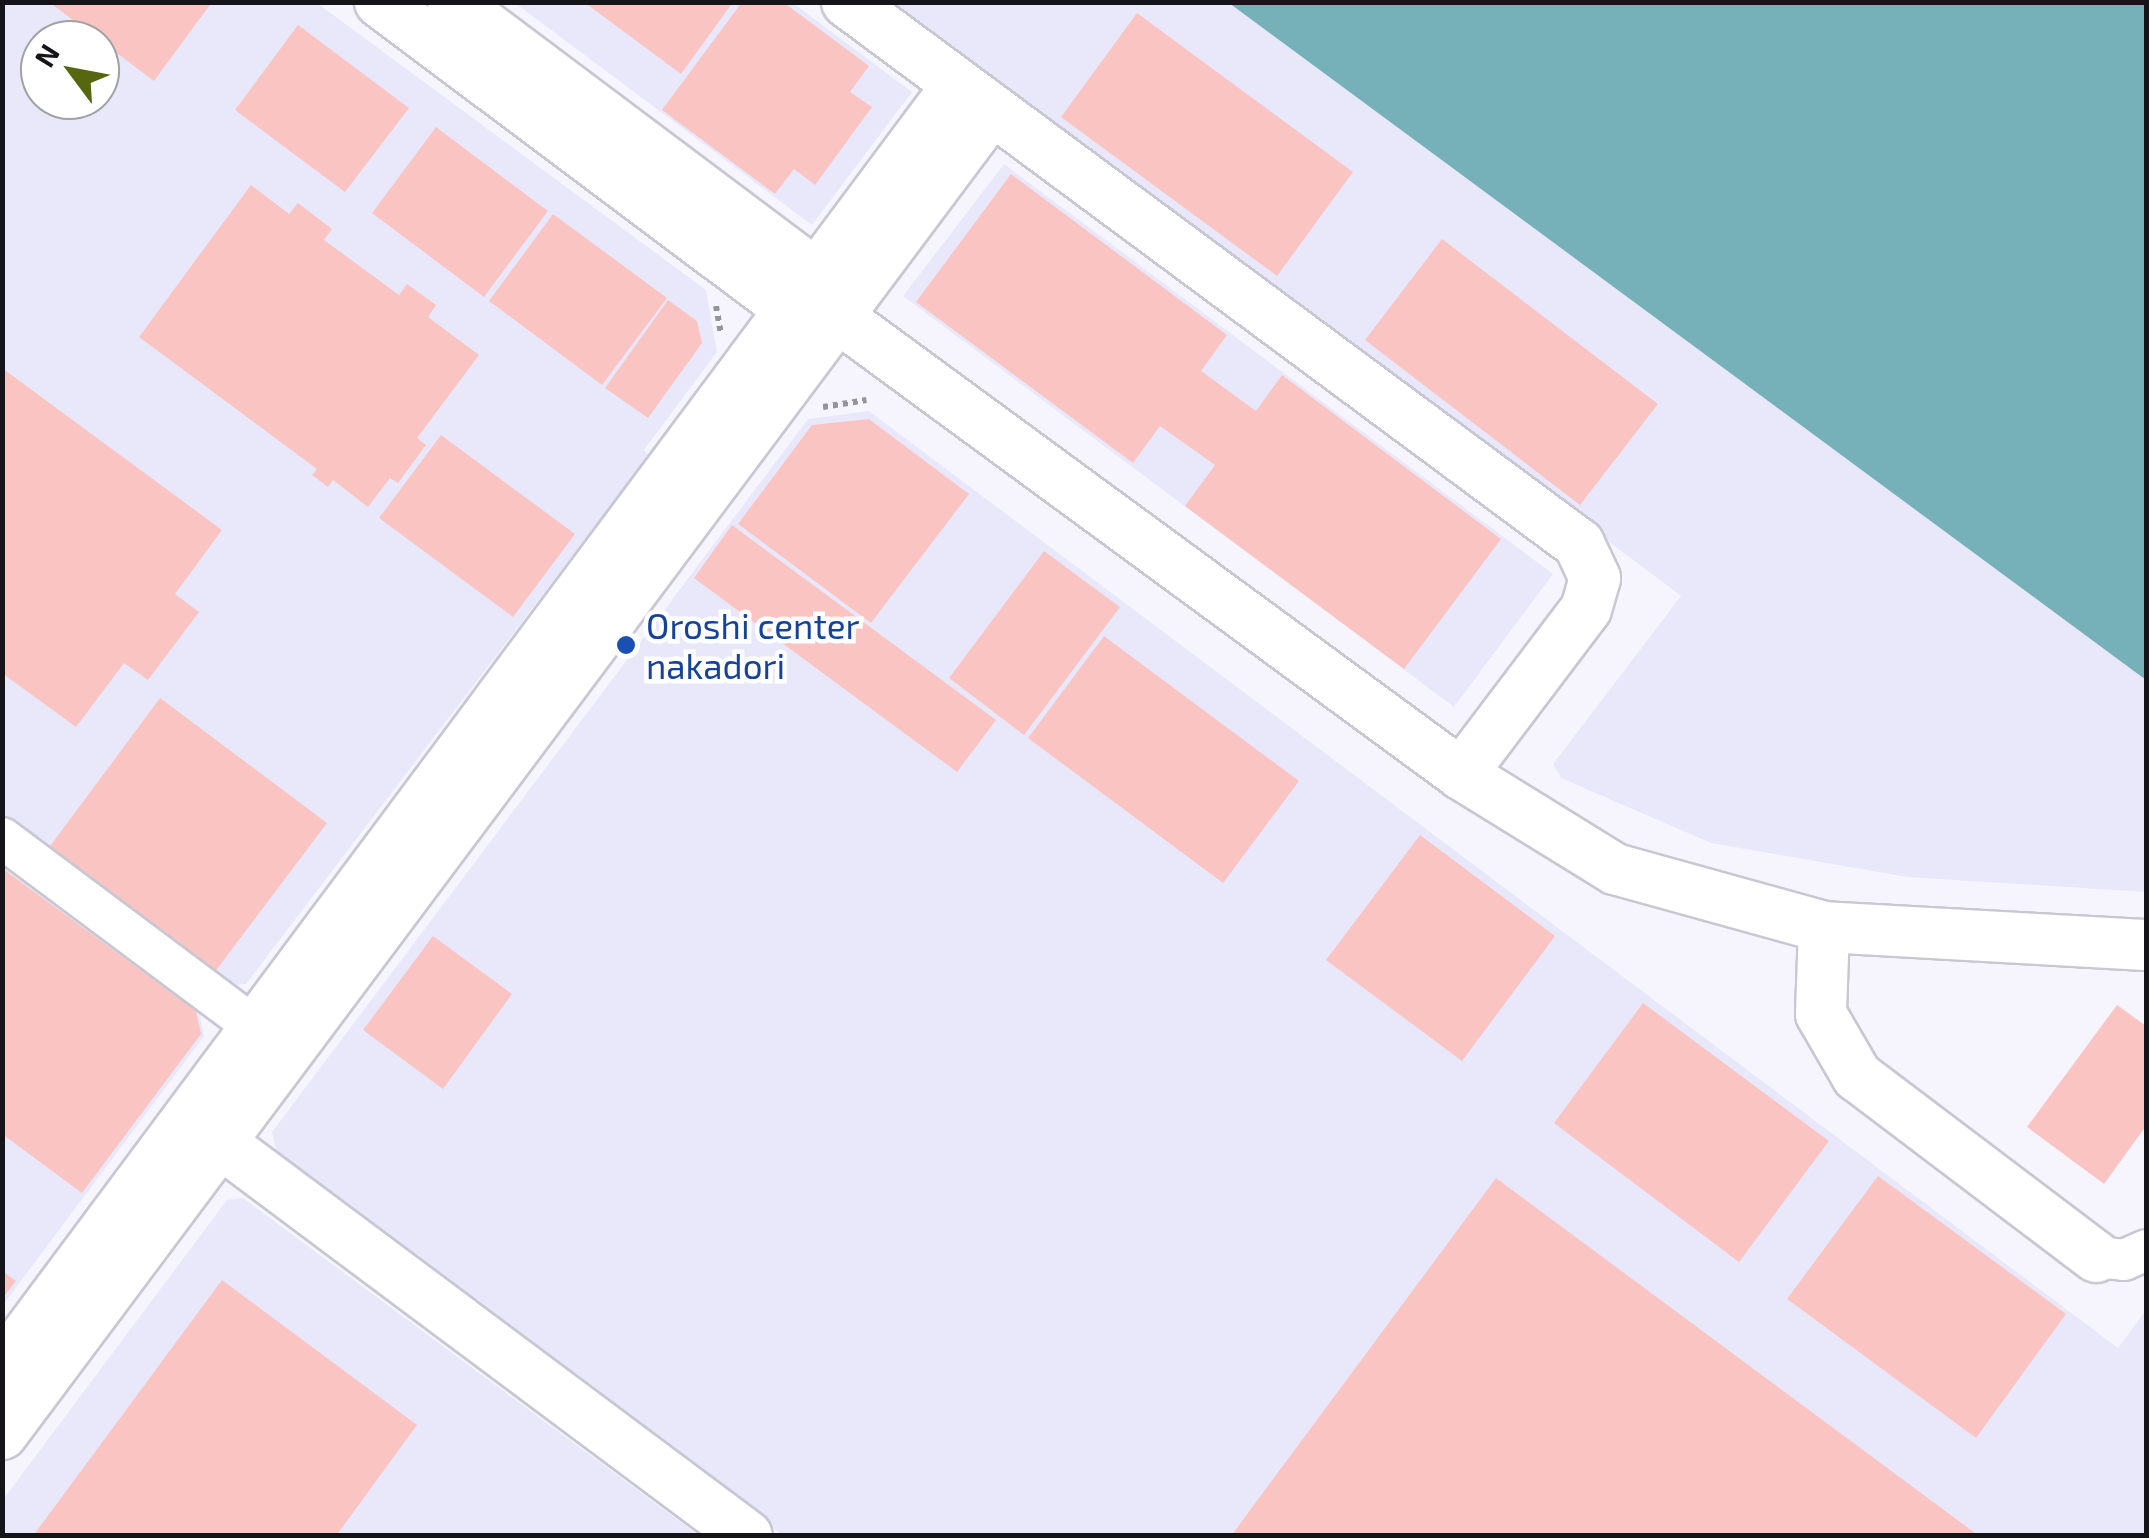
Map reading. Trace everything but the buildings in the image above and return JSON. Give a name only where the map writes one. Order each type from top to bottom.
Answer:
[{"type":"street","points":[[380,2],[815,300],[1462,774],[1615,869],[1824,927],[2146,945]]},
{"type":"street","points":[[452,2],[815,300]]},
{"type":"street","points":[[846,2],[1580,544],[1595,578],[1586,609],[1462,774]]},
{"type":"street","points":[[2,1368],[204,1131],[815,300],[974,99]]},
{"type":"street","points":[[2,838],[273,1040]]},
{"type":"street","points":[[1824,927],[1821,1014],[1857,1076],[2096,1257],[2124,1260],[2146,1250]]},
{"type":"street","points":[[2,1434],[204,1131]]},
{"type":"street","points":[[204,1131],[747,1536]]},
{"type":"path","points":[[714,301],[726,352]]},
{"type":"shaded area","points":[[2,3],[317,3],[706,290],[717,352],[644,450],[649,455],[246,984],[217,986],[3,826]]},
{"type":"shaded area","points":[[515,3],[793,3],[912,92],[812,225]]},
{"type":"shaded area","points":[[893,3],[1229,3],[2146,680],[2146,892],[1907,877],[1711,843],[1561,778],[1553,764],[1681,596]]},
{"type":"shaded area","points":[[1004,164],[1553,574],[1454,707],[903,296]]},
{"type":"shaded area","points":[[869,411],[2118,1348],[2146,1310],[2146,1535],[782,1535],[277,1154],[272,1132],[808,419]]},
{"type":"shaded area","points":[[2,864],[199,1011],[204,1036],[3,1305]]},
{"type":"shaded area","points":[[243,1198],[698,1535],[3,1535],[2,1501],[227,1200]]},
{"type":"water","points":[[1229,3],[2146,3],[2146,680]]},
{"type":"place","name":"Oroshi center nakadori","points":[[626,645]]}]
